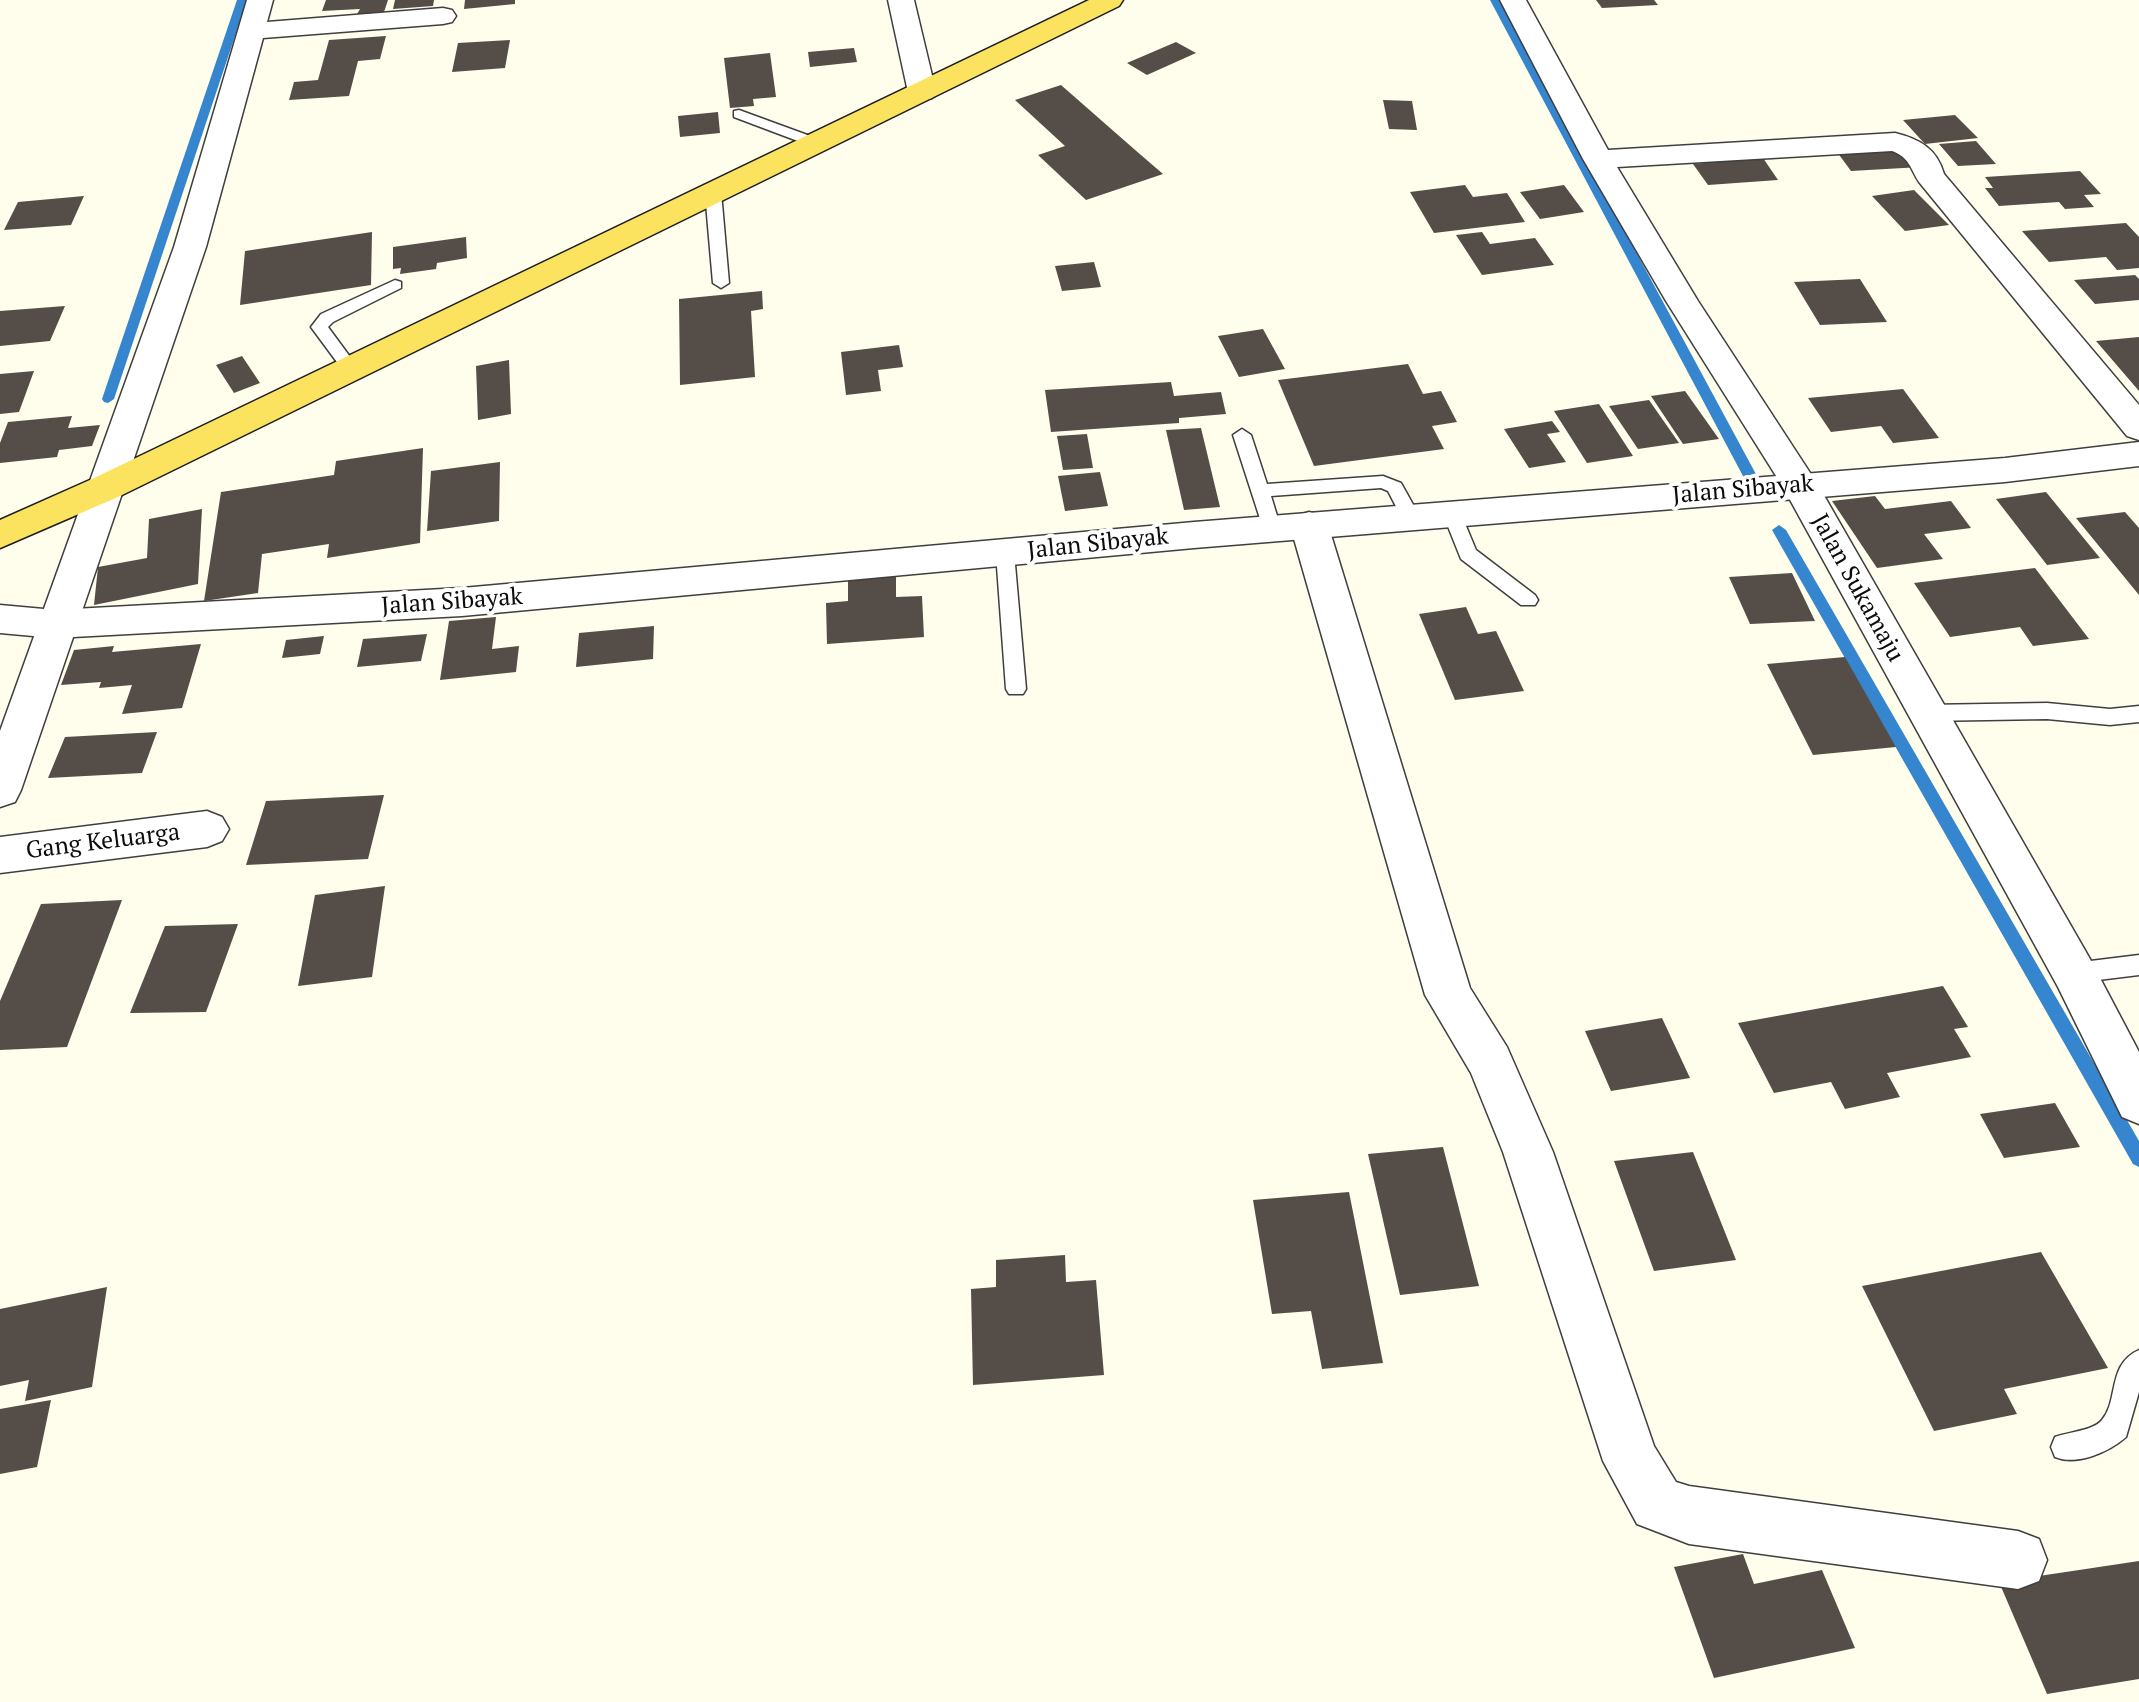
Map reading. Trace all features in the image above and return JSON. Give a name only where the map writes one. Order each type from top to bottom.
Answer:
[{"type":"main road","points":[[0,535],[105,488],[1110,0]]},
{"type":"street","points":[[0,790],[55,624],[190,247],[260,0]]},
{"type":"street","points":[[901,0],[922,92]]},
{"type":"street","name":"Jalan Sukamaju","points":[[1513,0],[1598,159],[1682,301],[1800,485],[2074,973],[2139,1101]]},
{"type":"street","points":[[250,31],[443,16]]},
{"type":"street","points":[[1598,159],[1895,142],[1914,148],[1926,158],[1930,176],[2139,428]]},
{"type":"street","name":"Jalan Sibayak","points":[[0,619],[55,624],[462,602],[1290,527],[2005,470],[2139,454]]},
{"type":"street","points":[[1290,527],[1449,995],[1490,1062],[1528,1152],[1631,1461],[1657,1504],[1689,1515],[2018,1560]]},
{"type":"street","name":"Gang Keluarga","points":[[0,855],[207,829]]},
{"type":"lane","points":[[739,114],[816,143]]},
{"type":"lane","points":[[713,192],[721,283]]},
{"type":"lane","points":[[351,369],[319,327],[327,318],[395,285]]},
{"type":"lane","points":[[1242,435],[1260,491],[1290,527]]},
{"type":"lane","points":[[1260,491],[1383,482],[1395,487],[1411,517]]},
{"type":"lane","points":[[1452,514],[1468,554],[1528,600]]},
{"type":"lane","points":[[1005,553],[1016,689]]},
{"type":"lane","points":[[1926,713],[2007,714],[2032,711],[2110,719],[2139,714]]},
{"type":"lane","points":[[2074,973],[2139,965]]},
{"type":"lane","points":[[2065,1447],[2103,1438],[2116,1427],[2128,1381],[2139,1364]]},
{"type":"building","points":[[326,0],[388,0],[384,12],[357,14],[360,9],[322,11]]},
{"type":"building","points":[[395,0],[434,0],[433,6],[393,9]]},
{"type":"building","points":[[465,0],[515,0],[515,4],[464,9]]},
{"type":"building","points":[[1596,0],[1654,0],[1658,5],[1602,8]]},
{"type":"building","points":[[386,36],[380,59],[358,61],[349,96],[289,100],[294,82],[318,80],[329,40]]},
{"type":"building","points":[[510,40],[505,68],[452,72],[458,43]]},
{"type":"building","points":[[1176,42],[1196,53],[1147,75],[1127,63]]},
{"type":"building","points":[[854,48],[857,62],[810,67],[808,52]]},
{"type":"building","points":[[770,53],[776,97],[753,99],[754,106],[730,108],[724,58]]},
{"type":"building","points":[[1061,85],[1163,174],[1086,200],[1038,155],[1065,146],[1015,100]]},
{"type":"building","points":[[1383,100],[1412,101],[1417,130],[1389,129]]},
{"type":"building","points":[[718,112],[720,133],[680,137],[678,116]]},
{"type":"building","points":[[1955,115],[1978,138],[1925,144],[1903,120]]},
{"type":"building","points":[[1976,141],[1996,164],[1958,166],[1939,144]]},
{"type":"building","points":[[1906,148],[1921,167],[1851,171],[1837,152]]},
{"type":"building","points":[[1763,158],[1778,180],[1708,185],[1693,164]]},
{"type":"building","points":[[2080,171],[2101,194],[2084,195],[2094,207],[2065,209],[2059,202],[1999,206],[1985,188],[1993,188],[1985,177]]},
{"type":"building","points":[[1465,185],[1473,197],[1507,193],[1525,222],[1434,233],[1410,192]]},
{"type":"building","points":[[1564,185],[1584,212],[1540,219],[1520,192]]},
{"type":"building","points":[[1914,190],[1949,225],[1905,231],[1872,196]]},
{"type":"building","points":[[84,196],[71,225],[4,230],[18,202]]},
{"type":"building","points":[[2126,223],[2139,237],[2139,268],[2117,270],[2106,257],[2049,262],[2022,231]]},
{"type":"building","points":[[372,232],[371,285],[240,305],[245,251]]},
{"type":"building","points":[[1482,232],[1490,244],[1535,238],[1554,265],[1482,275],[1456,235]]},
{"type":"building","points":[[466,237],[467,258],[437,263],[436,269],[400,274],[401,268],[393,269],[393,247]]},
{"type":"building","points":[[1094,262],[1101,287],[1062,291],[1055,266]]},
{"type":"building","points":[[2135,275],[2139,279],[2139,300],[2095,304],[2074,280]]},
{"type":"building","points":[[1860,279],[1887,322],[1820,325],[1794,282]]},
{"type":"building","points":[[762,291],[763,309],[751,311],[755,377],[680,385],[679,299]]},
{"type":"building","points":[[65,306],[50,341],[0,346],[0,311]]},
{"type":"building","points":[[1263,329],[1285,369],[1239,377],[1218,336]]},
{"type":"building","points":[[2139,337],[2139,391],[2096,341]]},
{"type":"building","points":[[899,345],[903,367],[878,370],[881,391],[846,395],[841,352]]},
{"type":"building","points":[[242,356],[260,383],[234,393],[216,365]]},
{"type":"building","points":[[509,360],[511,414],[478,420],[476,366]]},
{"type":"building","points":[[1408,364],[1423,394],[1441,391],[1457,422],[1432,426],[1444,449],[1314,466],[1278,380]]},
{"type":"building","points":[[34,371],[19,412],[0,414],[0,374]]},
{"type":"building","points":[[1171,382],[1174,396],[1221,392],[1226,414],[1179,418],[1179,423],[1051,432],[1045,390]]},
{"type":"building","points":[[1903,389],[1939,438],[1893,443],[1881,426],[1831,432],[1808,398]]},
{"type":"building","points":[[1685,391],[1719,439],[1683,444],[1651,396]]},
{"type":"building","points":[[1649,400],[1679,443],[1638,449],[1609,406]]},
{"type":"building","points":[[1599,404],[1633,456],[1587,463],[1554,411]]},
{"type":"building","points":[[72,416],[68,428],[100,425],[92,446],[59,450],[57,457],[0,463],[0,443],[8,422]]},
{"type":"building","points":[[1552,421],[1560,432],[1547,434],[1566,462],[1529,468],[1504,429]]},
{"type":"building","points":[[1201,428],[1220,507],[1184,510],[1166,430]]},
{"type":"building","points":[[1087,434],[1093,468],[1063,470],[1057,436]]},
{"type":"building","points":[[423,448],[420,543],[327,558],[329,544],[262,554],[258,593],[204,601],[221,492],[334,475],[336,461]]},
{"type":"building","points":[[500,462],[499,521],[427,531],[431,471]]},
{"type":"building","points":[[1100,472],[1108,506],[1065,511],[1058,476]]},
{"type":"building","points":[[2046,492],[2100,558],[2047,565],[1996,499]]},
{"type":"building","points":[[1875,496],[1885,509],[1951,501],[1971,528],[1924,534],[1943,559],[1877,568],[1832,501]]},
{"type":"building","points":[[202,509],[198,584],[94,605],[98,567],[147,558],[149,519]]},
{"type":"building","points":[[2125,512],[2139,528],[2139,595],[2076,518]]},
{"type":"building","points":[[2035,568],[2089,639],[2033,646],[2020,627],[1950,637],[1914,583]]},
{"type":"building","points":[[1792,573],[1815,621],[1750,624],[1729,577]]},
{"type":"building","points":[[896,576],[896,597],[922,596],[924,637],[827,644],[826,603],[848,601],[848,579]]},
{"type":"building","points":[[1466,607],[1478,634],[1496,631],[1524,691],[1455,700],[1419,614]]},
{"type":"building","points":[[496,617],[492,649],[519,646],[516,672],[440,680],[449,621]]},
{"type":"building","points":[[654,626],[653,659],[576,667],[579,633]]},
{"type":"building","points":[[427,634],[421,661],[357,667],[363,639]]},
{"type":"building","points":[[324,636],[320,654],[282,658],[286,640]]},
{"type":"building","points":[[201,644],[182,708],[122,714],[132,685],[99,688],[101,682],[61,685],[74,650],[114,646],[112,652]]},
{"type":"building","points":[[1845,657],[1896,747],[1813,755],[1767,664]]},
{"type":"building","points":[[157,732],[142,773],[48,778],[65,737]]},
{"type":"building","points":[[384,795],[368,859],[246,865],[266,801]]},
{"type":"building","points":[[385,886],[372,977],[298,986],[315,895]]},
{"type":"building","points":[[122,900],[67,1047],[0,1050],[0,1001],[41,904]]},
{"type":"building","points":[[238,924],[206,1012],[130,1013],[165,926]]},
{"type":"building","points":[[1943,986],[1968,1027],[1954,1029],[1971,1057],[1887,1073],[1900,1097],[1845,1109],[1831,1082],[1774,1093],[1738,1023]]},
{"type":"building","points":[[1662,1018],[1690,1078],[1611,1091],[1585,1031]]},
{"type":"building","points":[[2055,1103],[2080,1147],[2004,1158],[1980,1114]]},
{"type":"building","points":[[1443,1147],[1479,1286],[1400,1295],[1368,1154]]},
{"type":"building","points":[[1693,1152],[1736,1260],[1654,1271],[1614,1161]]},
{"type":"building","points":[[1349,1192],[1383,1363],[1322,1369],[1311,1311],[1272,1314],[1253,1200]]},
{"type":"building","points":[[2041,1252],[2108,1368],[2004,1389],[2017,1414],[1934,1431],[1862,1286]]},
{"type":"building","points":[[1065,1255],[1066,1282],[1096,1280],[1104,1375],[973,1385],[971,1289],[996,1287],[996,1260]]},
{"type":"building","points":[[107,1287],[92,1387],[25,1401],[29,1380],[0,1386],[0,1309]]},
{"type":"building","points":[[51,1400],[37,1467],[0,1474],[0,1409]]},
{"type":"building","points":[[1743,1554],[1754,1584],[1822,1570],[1855,1648],[1714,1678],[1674,1567]]},
{"type":"building","points":[[2139,1561],[2139,1679],[2047,1694],[1999,1582]]},
{"type":"waterway","points":[[108,399],[242,0]]},
{"type":"waterway","points":[[1495,0],[1750,476]]},
{"type":"waterway","points":[[1779,530],[2139,1158]]}]
